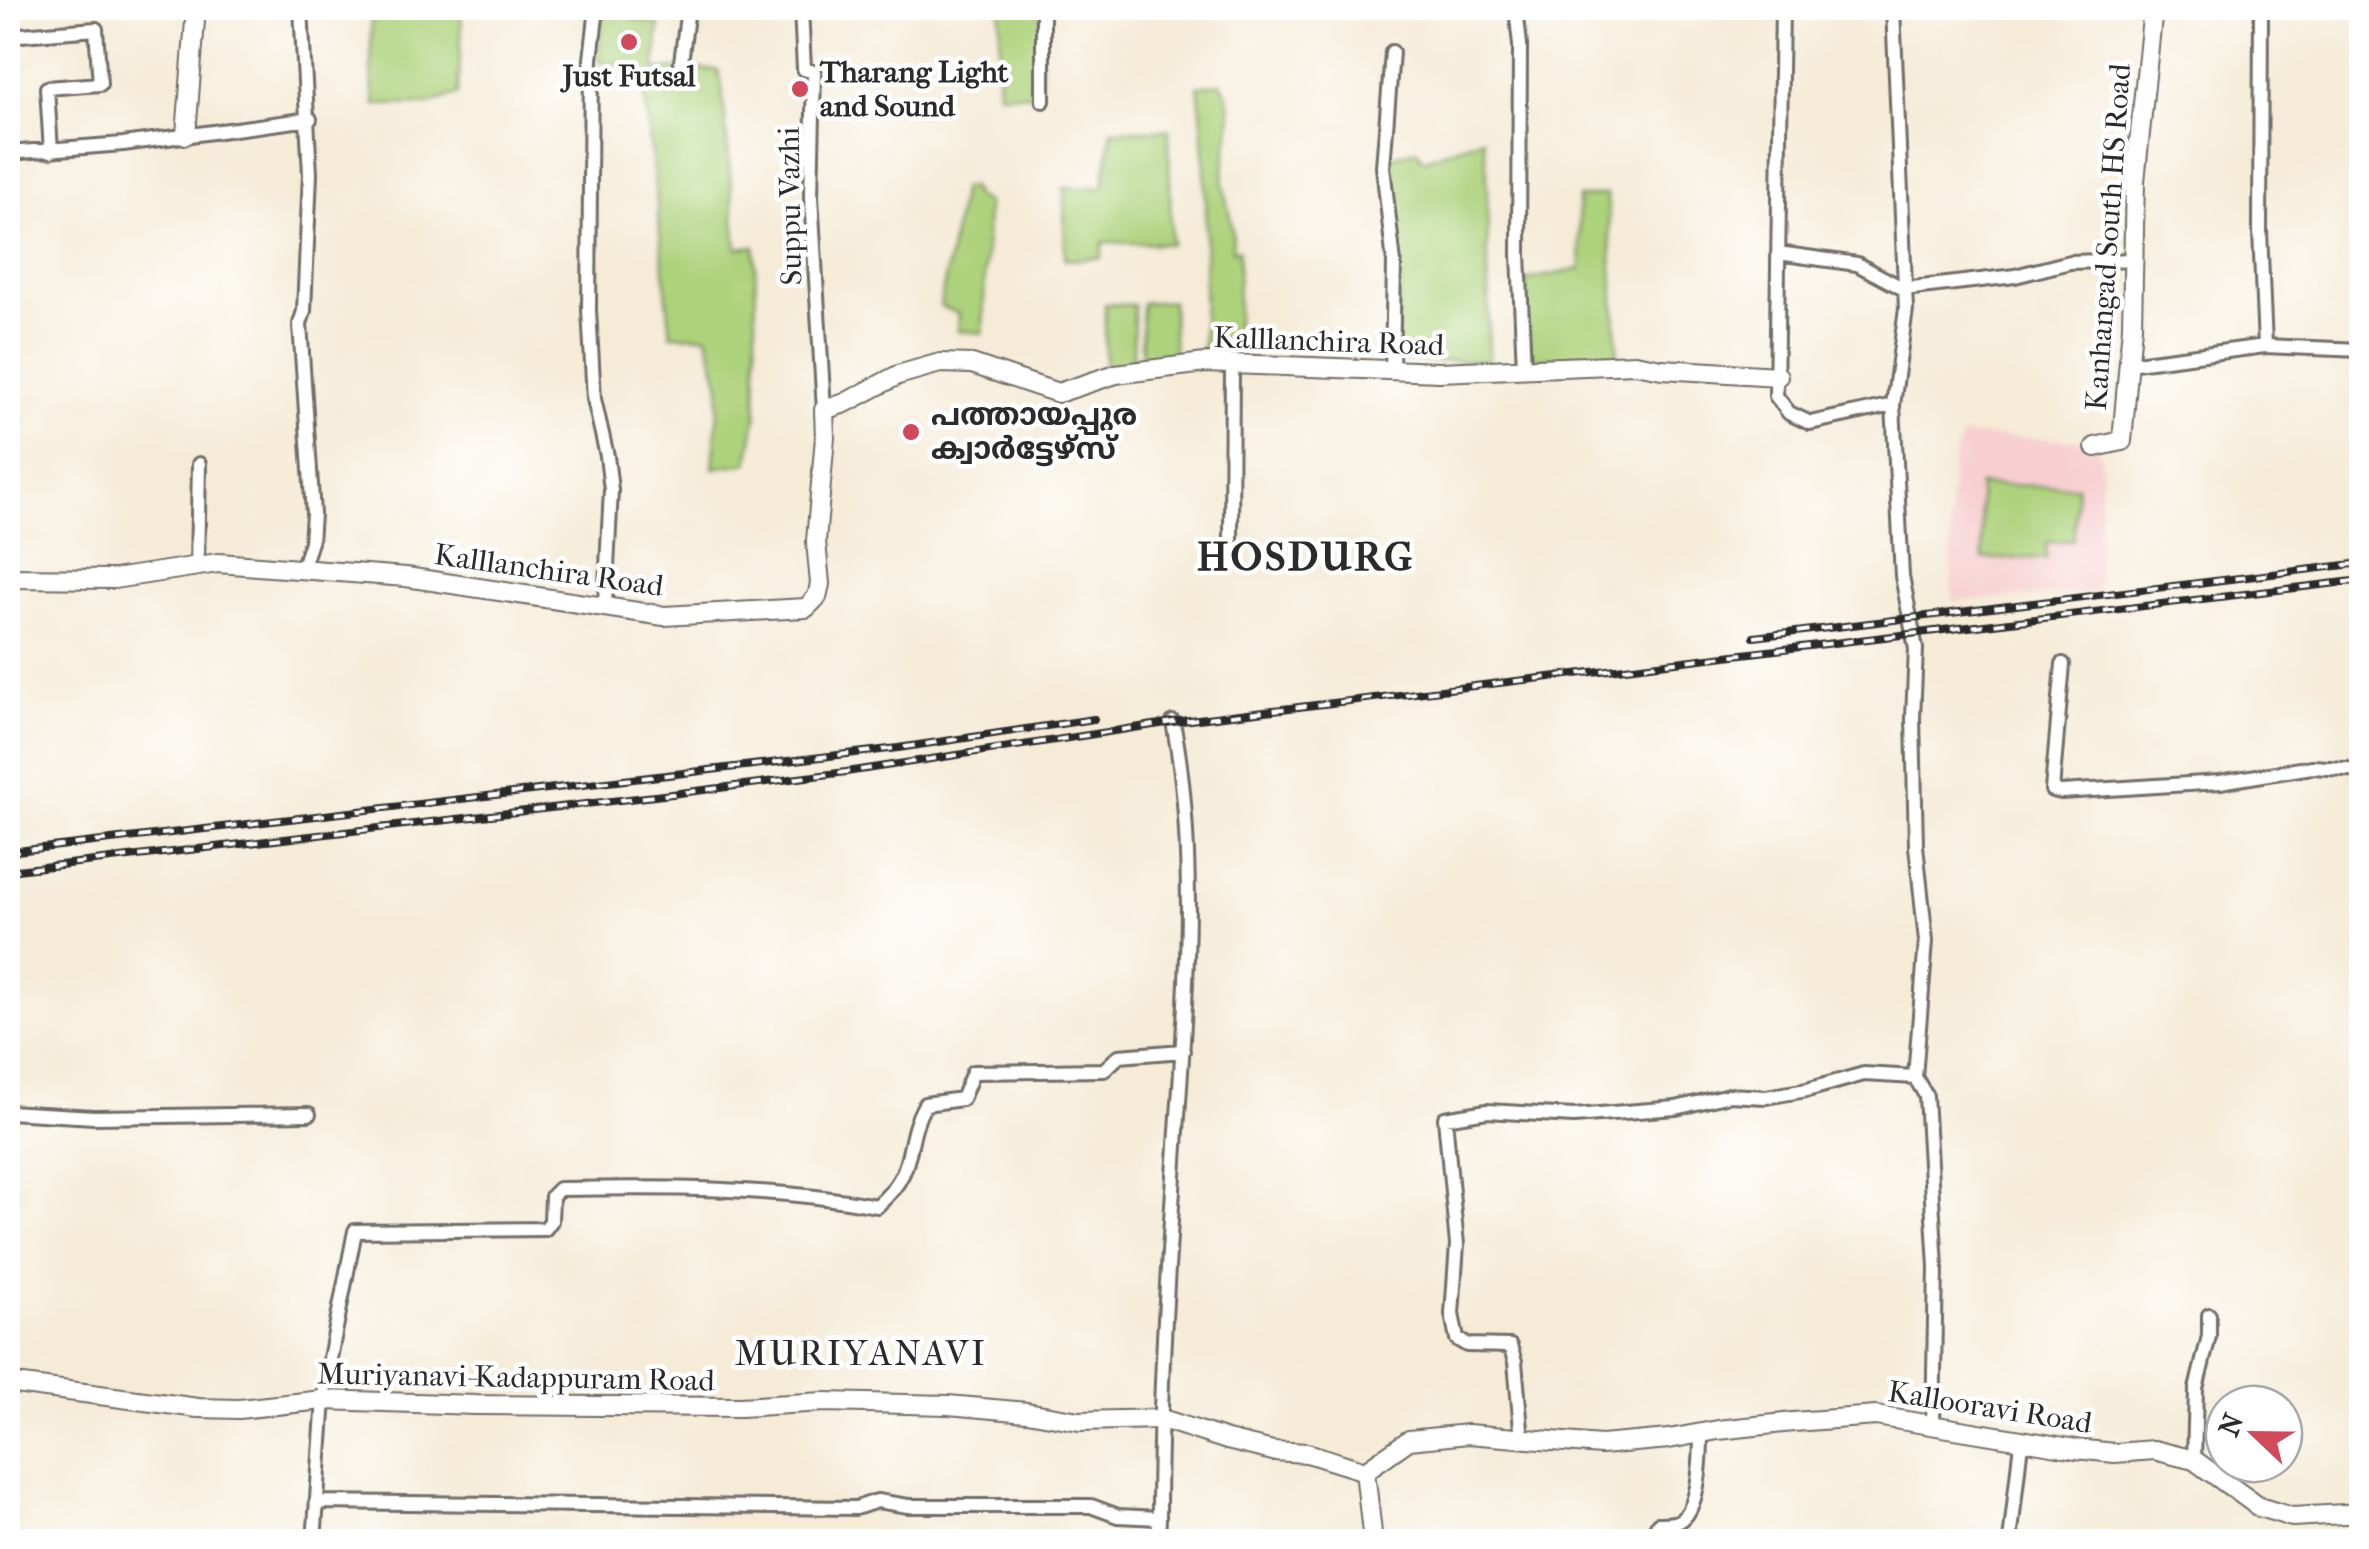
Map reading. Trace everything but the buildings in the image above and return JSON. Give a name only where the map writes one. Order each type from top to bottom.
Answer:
[{"type":"street","points":[[186,135],[196,8]]},
{"type":"street","points":[[301,8],[310,119],[309,212],[300,324],[313,514],[312,542],[302,568]]},
{"type":"street","points":[[597,8],[591,59],[588,310],[594,399],[608,456],[611,490],[605,605]]},
{"type":"street","points":[[680,70],[688,8]]},
{"type":"street","name":"Suppu Vazhi","points":[[801,8],[804,68],[814,72],[812,197],[824,410]]},
{"type":"street","points":[[1043,102],[1044,8]]},
{"type":"street","points":[[1516,8],[1520,45],[1519,254],[1524,370]]},
{"type":"street","points":[[1782,8],[1776,396],[1789,413],[1810,422],[1893,405]]},
{"type":"street","points":[[1892,8],[1904,289],[1903,344],[1893,405],[1902,576],[1916,649],[1912,718],[1916,846],[1926,941],[1915,1076],[1926,1096],[1936,1267],[1933,1426]]},
{"type":"street","name":"Kanhangad South HS Road","points":[[2095,447],[2122,441],[2135,181],[2152,8]]},
{"type":"street","points":[[2261,8],[2260,231],[2265,346]]},
{"type":"street","points":[[8,36],[96,29],[100,84],[47,88],[52,151]]},
{"type":"street","points":[[1392,52],[1383,167],[1394,263],[1392,371]]},
{"type":"street","points":[[8,153],[310,119]]},
{"type":"street","points":[[1778,253],[1857,264],[1904,289],[2015,276],[2070,262],[2132,260]]},
{"type":"street","points":[[2128,364],[2265,346],[2362,350]]},
{"type":"street","name":"Kalllanchira Road","points":[[8,578],[114,578],[218,563],[406,577],[664,616],[806,608],[817,598],[820,584],[816,541],[824,410],[898,375],[940,363],[972,364],[1058,393],[1116,374],[1205,364],[1392,371],[1635,364],[1662,370],[1778,376]]},
{"type":"street","points":[[1231,539],[1232,365]]},
{"type":"street","points":[[196,567],[199,464]]},
{"type":"street","points":[[2063,664],[2052,790],[2220,782],[2312,767],[2362,770]]},
{"type":"street","points":[[1158,1542],[1163,1333],[1187,972],[1184,835],[1179,752],[1173,722]]},
{"type":"street","points":[[314,1542],[323,1400],[355,1231],[546,1229],[551,1222],[552,1196],[559,1189],[657,1187],[816,1195],[876,1206],[900,1182],[910,1163],[911,1146],[925,1104],[962,1098],[973,1072],[1104,1070],[1119,1056],[1183,1051]]},
{"type":"street","points":[[1522,1440],[1510,1346],[1468,1345],[1457,1339],[1452,1314],[1456,1245],[1446,1118],[1488,1111],[1574,1116],[1676,1108],[1729,1095],[1766,1096],[1807,1090],[1864,1074],[1915,1076]]},
{"type":"street","points":[[8,1112],[94,1117],[309,1114]]},
{"type":"street","points":[[2194,1460],[2196,1389],[2210,1315]]},
{"type":"street","name":"Muriyanavi-Kadappuram Road","points":[[8,1382],[198,1408],[238,1409],[323,1400],[968,1406],[1079,1421],[1162,1419],[1226,1440],[1307,1454],[1365,1471]]},
{"type":"street","name":"Kallooravi Road","points":[[1365,1471],[1410,1440],[1468,1434],[1601,1445],[1876,1416],[2020,1442],[2115,1453],[2154,1450],[2194,1460],[2259,1507],[2292,1517],[2362,1513]]},
{"type":"street","points":[[1650,1542],[1658,1524],[1678,1523],[1686,1516],[1701,1467],[1702,1433]]},
{"type":"street","points":[[2010,1542],[2020,1442]]},
{"type":"street","points":[[1365,1471],[1373,1542]]},
{"type":"street","points":[[316,1502],[856,1508],[878,1500],[908,1506],[1092,1506],[1118,1516],[1159,1518]]},
{"type":"shaded area","points":[[1962,435],[2093,441],[2102,458],[2097,593],[1953,601],[1949,520],[1952,464]]},
{"type":"green space","points":[[371,8],[458,8],[462,24],[458,94],[429,104],[375,105]]},
{"type":"green space","points":[[610,8],[677,8],[676,18],[629,18],[659,24],[655,69],[718,70],[737,248],[755,246],[757,412],[748,463],[713,468],[720,386],[707,336],[671,335],[642,68],[598,61],[602,14],[610,15]]},
{"type":"green space","points":[[1001,8],[1041,8],[1040,95],[998,93]]},
{"type":"green space","points":[[1221,83],[1231,121],[1224,186],[1232,225],[1232,250],[1239,250],[1236,353],[1202,357],[1205,187],[1198,86]]},
{"type":"green space","points":[[1112,130],[1169,130],[1171,244],[1103,242],[1101,258],[1065,260],[1064,188],[1103,187]]},
{"type":"green space","points":[[1483,138],[1487,169],[1489,361],[1400,361],[1396,341],[1400,275],[1391,157],[1417,150],[1423,160]]},
{"type":"green space","points":[[971,187],[974,196],[987,203],[983,333],[958,331],[959,314],[940,306],[962,188]]},
{"type":"green space","points":[[1607,194],[1618,355],[1527,359],[1526,280],[1581,269],[1578,198]]},
{"type":"green space","points":[[1172,301],[1174,363],[1141,366],[1142,303]]},
{"type":"green space","points":[[1105,304],[1134,305],[1133,366],[1105,368]]},
{"type":"green space","points":[[1979,485],[2077,486],[2073,540],[2046,543],[2047,558],[1983,559]]},
{"type":"railway","points":[[1754,637],[2362,563]]},
{"type":"railway","points":[[8,871],[672,794],[1173,722],[2362,580]]},
{"type":"railway","points":[[8,852],[898,748],[1094,719]]},
{"type":"place","name":"Just Futsal","points":[[629,42]]},
{"type":"place","name":"Tharang Light and Sound","points":[[800,89]]},
{"type":"place","name":"പത്തായപ്പുര ക്വാർട്ടേഴ്സ്","points":[[911,432]]},
{"type":"district","name":"HOSDURG","points":[[1306,556]]},
{"type":"district","name":"MURIYANAVI","points":[[861,1353]]}]
